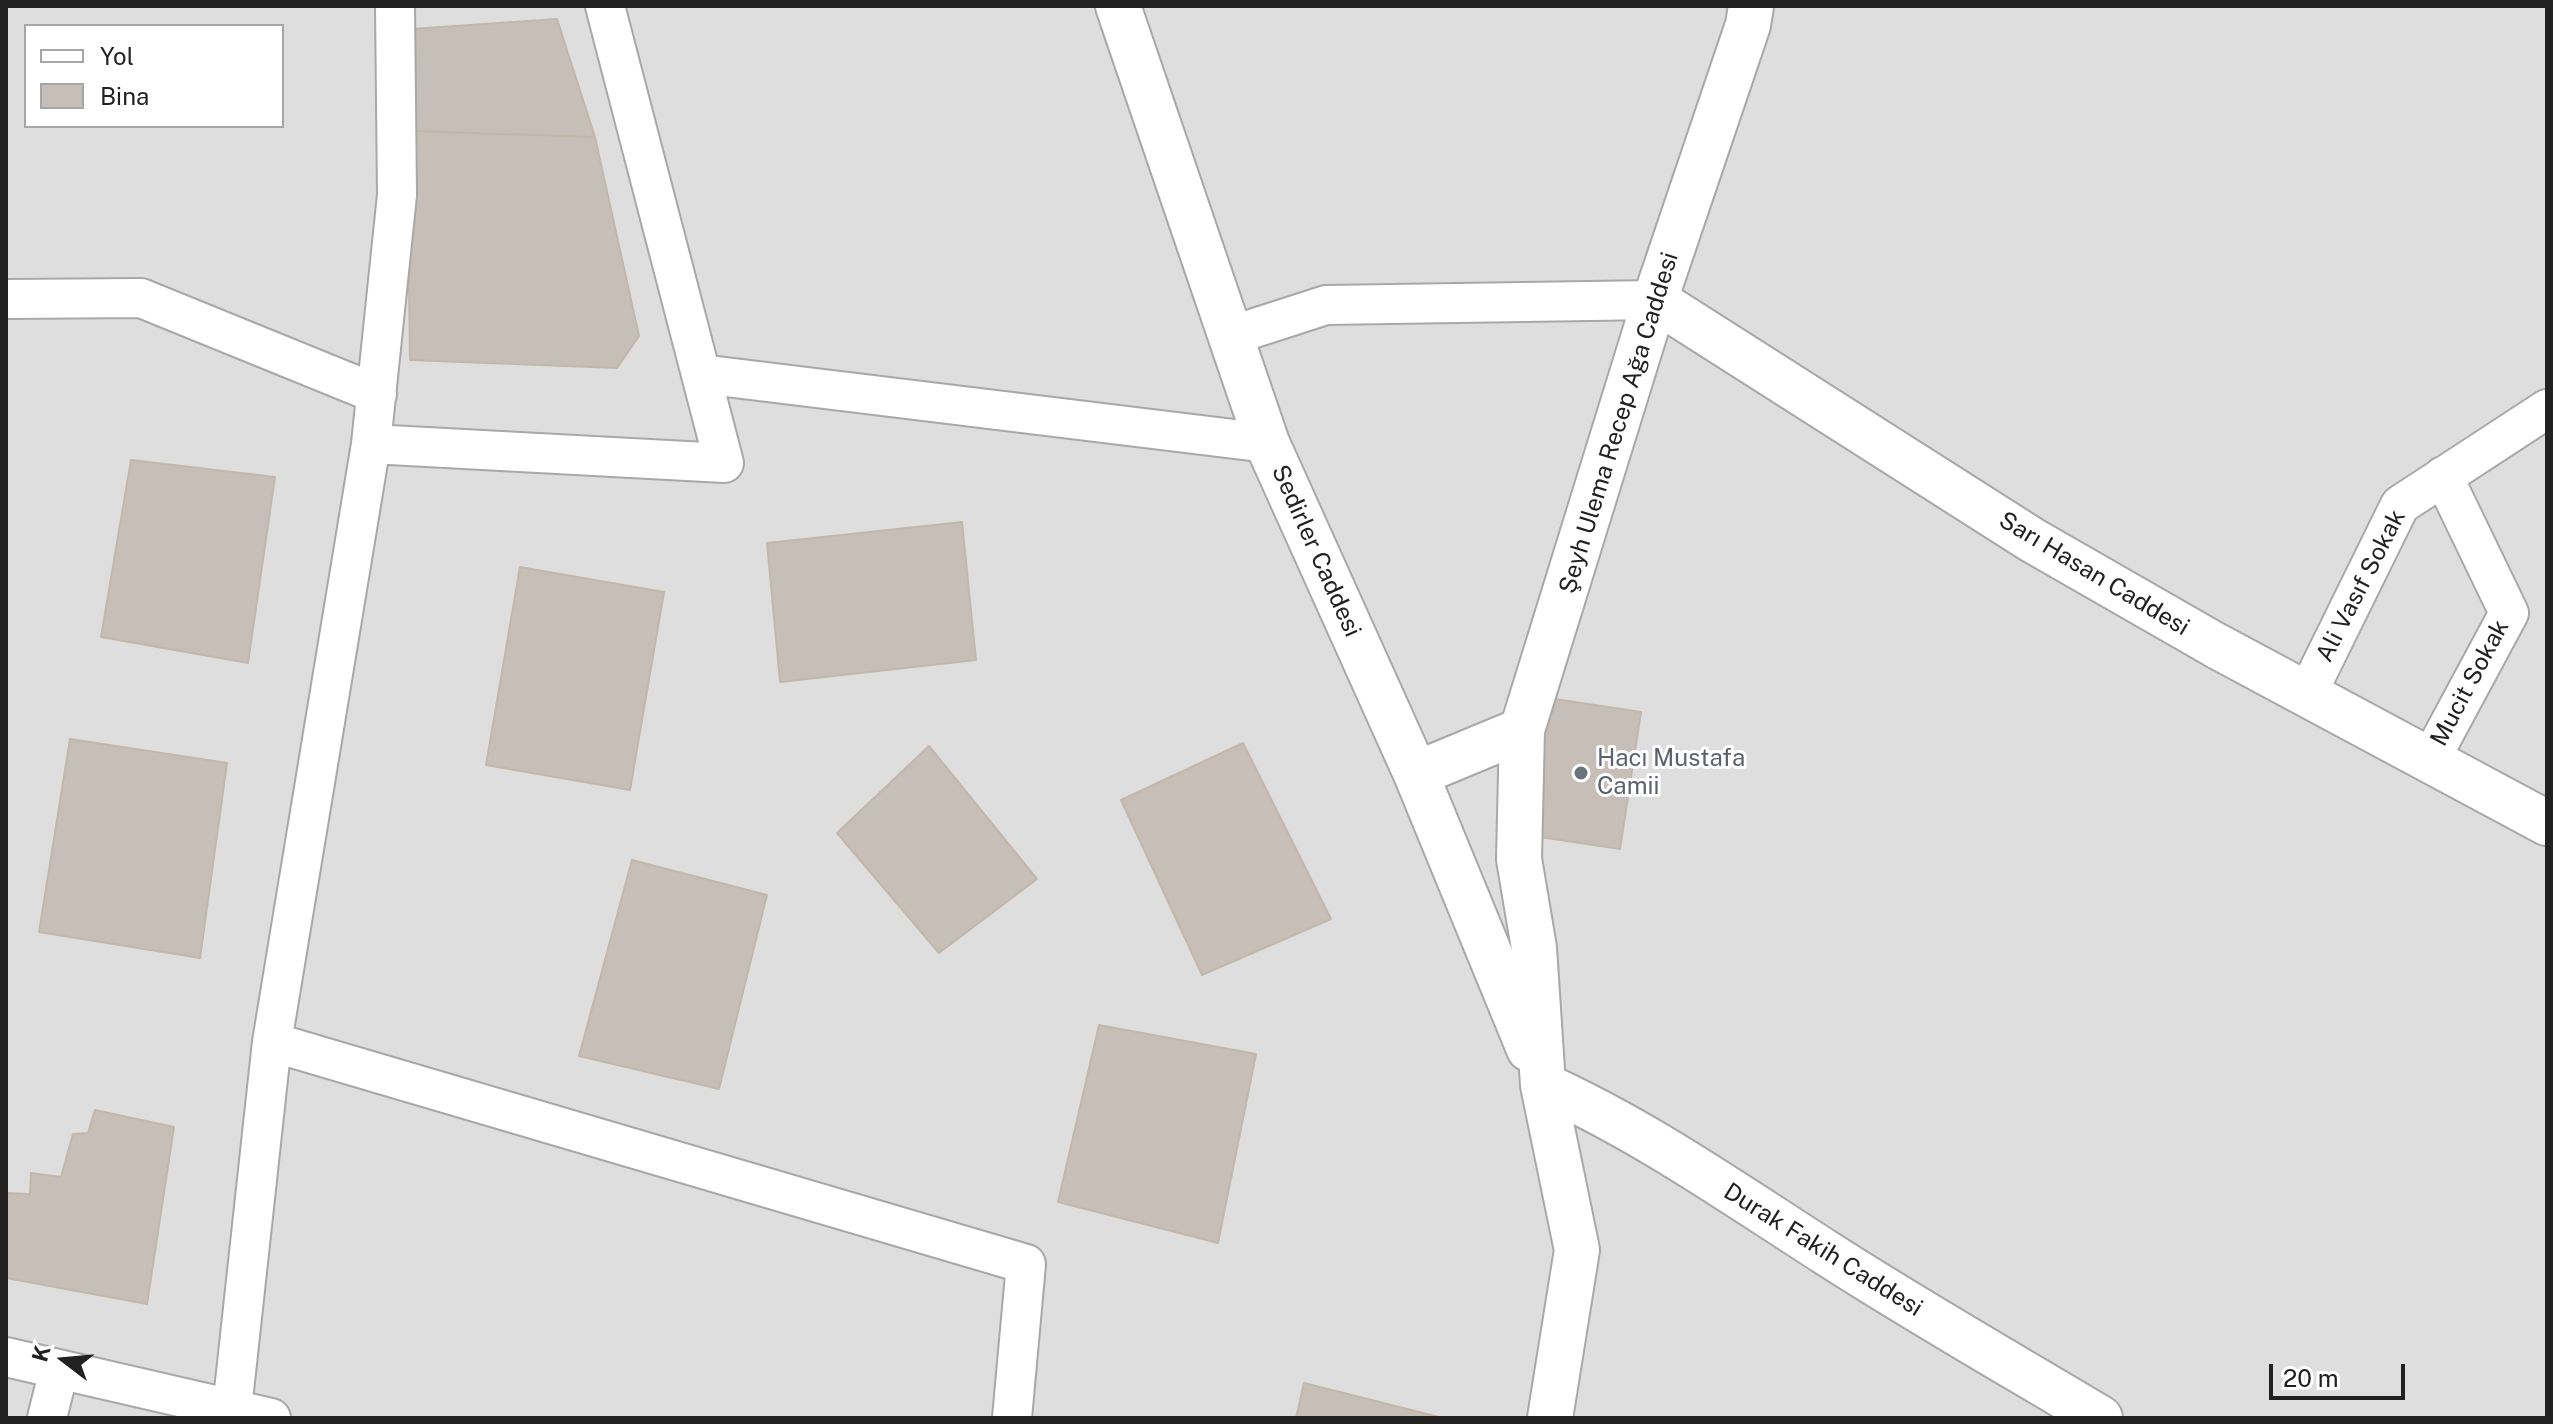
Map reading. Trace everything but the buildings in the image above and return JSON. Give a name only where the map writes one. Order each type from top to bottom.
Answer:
[{"type":"street","points":[[232,1409],[272,1042],[377,394],[397,195],[395,6]]},
{"type":"street","points":[[371,444],[724,463],[605,6]]},
{"type":"street","name":"Sedirler Caddesi","points":[[1118,6],[1267,443],[1416,774],[1543,1085]]},
{"type":"street","name":"Şeyh Ulema Recep Ağa Caddesi","points":[[1543,1085],[1534,948],[1519,859],[1522,730],[1655,300],[1748,25],[1751,6]]},
{"type":"street","points":[[6,299],[141,298],[377,394]]},
{"type":"street","points":[[1230,336],[1326,305],[1655,300]]},
{"type":"street","name":"Sarı Hasan Caddesi","points":[[1655,300],[2032,540],[2215,645],[2547,823]]},
{"type":"street","points":[[701,374],[1267,443]]},
{"type":"street","name":"Ali Vasıf Sokak","points":[[2307,694],[2400,505],[2547,409]]},
{"type":"street","name":"Mucit Sokak","points":[[2430,760],[2509,613],[2443,476]]},
{"type":"street","points":[[1416,774],[1522,730]]},
{"type":"street","points":[[272,1042],[1026,1264],[1012,1418]]},
{"type":"street","points":[[1543,1085],[1577,1250],[1550,1418]]},
{"type":"street","name":"Durak Fakih Caddesi","points":[[1543,1085],[1581,1102],[1661,1147],[1896,1297],[2100,1418]]},
{"type":"street","points":[[6,1357],[271,1418]]},
{"type":"street","points":[[47,1418],[59,1370]]},
{"type":"shaded area","points":[[6,6],[2547,6],[2547,1418],[6,1418]]},
{"type":"place","name":"Hacı Mustafa Camii","points":[[1581,773]]}]
